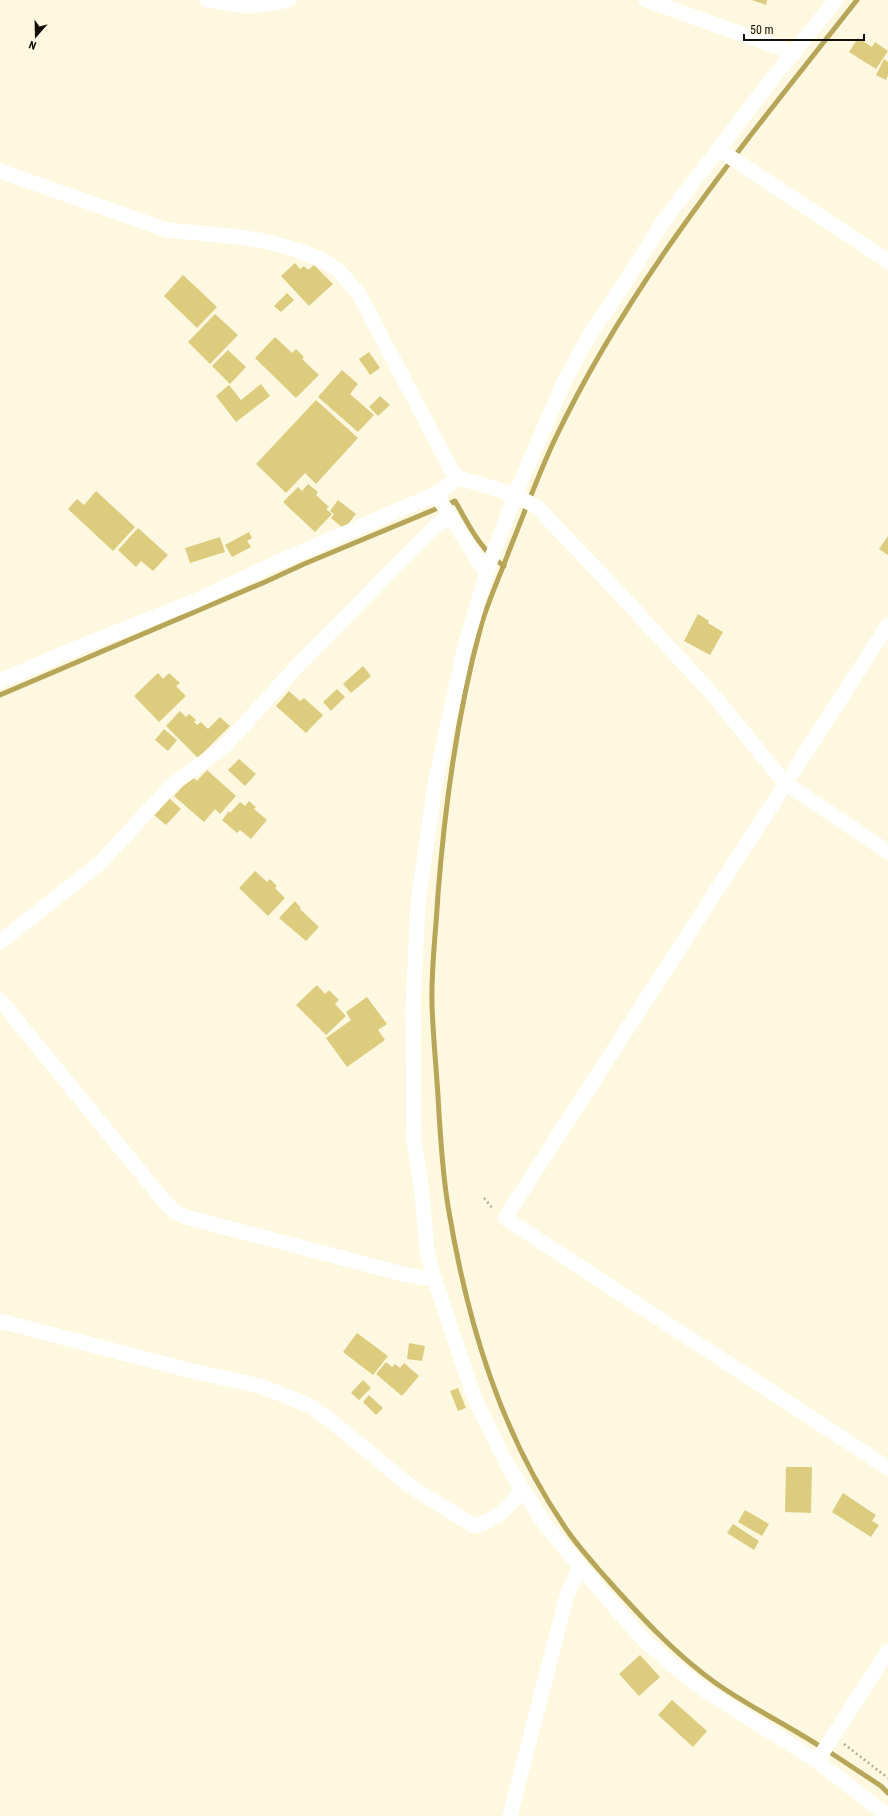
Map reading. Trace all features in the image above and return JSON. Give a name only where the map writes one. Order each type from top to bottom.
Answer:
[{"type":"street","points":[[207,0],[240,5],[260,5],[289,0]]},
{"type":"street","points":[[646,0],[795,53]]},
{"type":"street","points":[[836,0],[795,53],[768,84],[727,155],[664,222],[590,334],[564,382],[518,498],[487,570],[464,650],[434,784],[418,903],[413,1008],[414,1141],[422,1192],[427,1252],[434,1278],[475,1399],[506,1463],[546,1526],[643,1639],[671,1664],[707,1692],[817,1761],[888,1816]]},
{"type":"street","points":[[727,155],[888,261]]},
{"type":"street","points":[[0,171],[167,230],[265,241],[297,250],[322,260],[338,270],[359,294],[450,469],[459,478],[497,489],[536,507],[616,590],[714,696],[785,783],[888,852]]},
{"type":"street","points":[[0,681],[84,645],[195,601],[274,564],[436,494],[459,478]]},
{"type":"street","points":[[436,494],[481,565],[487,570]]},
{"type":"street","points":[[0,942],[100,863],[173,784],[224,748],[299,664],[435,527],[449,516]]},
{"type":"street","points":[[888,625],[505,1218],[888,1468]]},
{"type":"street","points":[[0,1000],[164,1201],[175,1212],[186,1217],[403,1274],[434,1278]]},
{"type":"street","points":[[0,1321],[188,1370],[260,1386],[310,1406],[335,1424],[410,1486],[474,1526],[480,1525],[504,1511],[522,1490]]},
{"type":"street","points":[[510,1816],[567,1595],[580,1567]]},
{"type":"street","points":[[817,1761],[888,1651]]},
{"type":"path","points":[[833,1736],[888,1778]]},
{"type":"building","points":[[752,0],[767,0],[766,5]]},
{"type":"building","points":[[858,38],[872,47],[875,42],[888,51],[876,69],[849,52]]},
{"type":"building","points":[[884,59],[888,62],[888,75],[886,80],[876,75]]},
{"type":"building","points":[[295,263],[300,269],[304,266],[308,270],[314,265],[333,284],[309,306],[281,276]]},
{"type":"building","points":[[183,275],[217,307],[197,328],[164,296]]},
{"type":"building","points":[[287,293],[294,300],[281,312],[274,306]]},
{"type":"building","points":[[215,314],[238,335],[210,364],[188,342]]},
{"type":"building","points":[[275,337],[292,353],[296,349],[304,357],[302,359],[319,375],[296,398],[255,358]]},
{"type":"building","points":[[228,350],[246,367],[230,384],[212,366]]},
{"type":"building","points":[[369,352],[380,368],[370,375],[359,359]]},
{"type":"building","points":[[342,370],[358,384],[350,394],[374,415],[358,432],[318,397]]},
{"type":"building","points":[[261,384],[270,396],[236,422],[216,396],[229,385],[241,400]]},
{"type":"building","points":[[380,396],[390,405],[378,416],[369,407]]},
{"type":"building","points":[[316,400],[358,438],[316,484],[305,473],[286,493],[256,464]]},
{"type":"building","points":[[308,484],[318,492],[316,495],[329,507],[326,509],[332,514],[315,532],[283,502],[298,487],[302,491]]},
{"type":"building","points":[[96,491],[135,527],[113,551],[68,509],[77,499],[84,505]]},
{"type":"building","points":[[338,500],[356,514],[344,529],[331,518],[334,514],[330,511]]},
{"type":"building","points":[[138,528],[168,555],[153,571],[141,561],[136,567],[118,550]]},
{"type":"building","points":[[249,532],[252,538],[247,541],[251,547],[232,557],[225,545]]},
{"type":"building","points":[[888,536],[888,555],[879,549]]},
{"type":"building","points":[[220,537],[225,552],[190,563],[185,548]]},
{"type":"building","points":[[698,614],[709,621],[708,623],[723,632],[710,655],[684,641]]},
{"type":"building","points":[[363,666],[371,676],[351,693],[343,684]]},
{"type":"building","points":[[158,673],[163,679],[169,673],[180,683],[176,686],[186,696],[159,722],[134,696]]},
{"type":"building","points":[[337,689],[345,697],[331,711],[323,702]]},
{"type":"building","points":[[289,691],[300,701],[304,698],[323,715],[306,733],[276,706]]},
{"type":"building","points":[[180,711],[186,717],[189,714],[196,720],[194,722],[197,725],[201,722],[208,729],[220,717],[230,726],[198,758],[166,726]]},
{"type":"building","points":[[164,729],[177,740],[168,751],[155,740]]},
{"type":"building","points":[[239,759],[256,774],[245,786],[228,770]]},
{"type":"building","points":[[207,770],[236,796],[220,814],[215,809],[204,822],[174,796],[192,776],[197,781]]},
{"type":"building","points":[[169,798],[181,809],[166,825],[154,815]]},
{"type":"building","points":[[249,801],[256,807],[254,809],[267,820],[251,839],[240,830],[237,833],[222,820],[229,811],[230,813],[240,802],[245,806]]},
{"type":"building","points":[[255,871],[267,882],[270,879],[277,886],[275,888],[285,898],[268,916],[239,888]]},
{"type":"building","points":[[295,901],[301,908],[300,909],[319,927],[306,941],[279,918]]},
{"type":"building","points":[[317,985],[325,994],[329,990],[339,1000],[335,1004],[346,1016],[326,1035],[296,1005]]},
{"type":"building","points":[[367,997],[387,1024],[378,1030],[385,1040],[347,1067],[326,1038],[351,1020],[346,1012]]},
{"type":"building","points":[[357,1333],[388,1356],[373,1375],[343,1352]]},
{"type":"building","points":[[409,1343],[425,1346],[422,1361],[407,1359]]},
{"type":"building","points":[[386,1362],[392,1367],[395,1364],[400,1368],[404,1363],[419,1376],[402,1396],[376,1374]]},
{"type":"building","points":[[363,1380],[371,1388],[359,1400],[351,1393]]},
{"type":"building","points":[[458,1388],[466,1408],[458,1411],[450,1391]]},
{"type":"building","points":[[369,1395],[383,1408],[376,1415],[363,1402]]},
{"type":"building","points":[[786,1467],[812,1467],[811,1513],[785,1512]]},
{"type":"building","points":[[843,1493],[876,1515],[872,1521],[879,1525],[871,1537],[832,1512]]},
{"type":"building","points":[[745,1510],[769,1524],[762,1536],[738,1522]]},
{"type":"building","points":[[733,1524],[759,1541],[754,1550],[727,1533]]},
{"type":"building","points":[[640,1655],[660,1677],[639,1696],[619,1674]]},
{"type":"building","points":[[672,1700],[707,1731],[693,1747],[658,1715]]},
{"type":"waterway","points":[[821,1747],[717,1684],[687,1661],[646,1622],[620,1594],[569,1533],[545,1496],[524,1457],[490,1377],[465,1292],[456,1249],[448,1206],[440,1137],[432,991],[444,827],[453,759],[465,692],[487,607],[543,466],[555,439],[586,379],[619,322],[655,266],[733,158],[857,0]]},
{"type":"waterway","points":[[0,695],[304,564],[455,501],[470,528],[482,545],[504,566]]},
{"type":"waterway","points":[[831,1753],[881,1786],[888,1793]]}]
